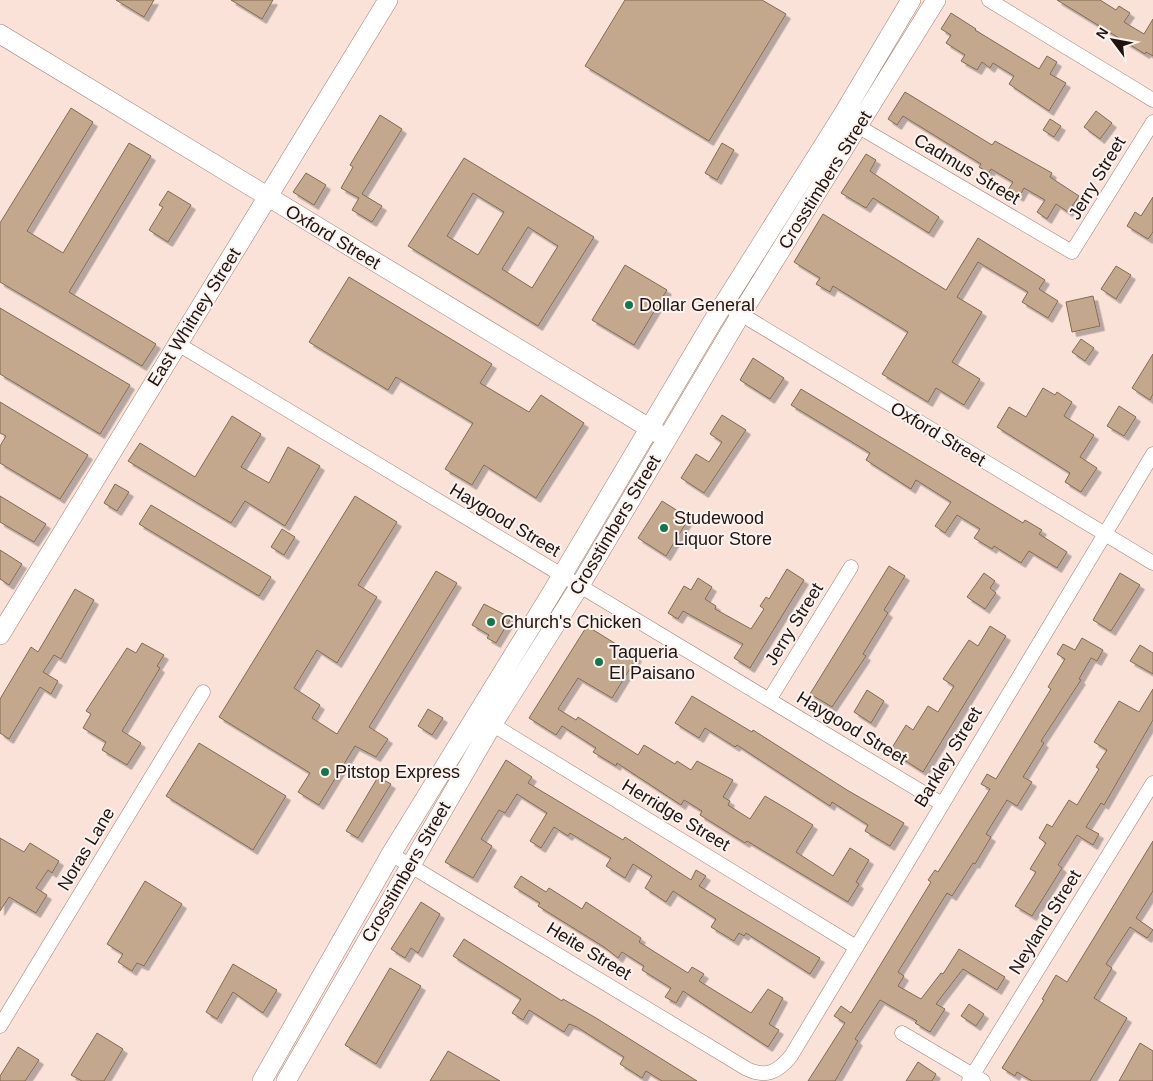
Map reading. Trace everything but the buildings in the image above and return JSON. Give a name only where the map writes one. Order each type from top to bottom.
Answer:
[{"type":"main road","name":"East Whitney Street","points":[[0,635],[388,0]]},
{"type":"main road","name":"Crosstimbers Street","points":[[262,1081],[279,1047],[391,854],[561,577],[723,304],[842,116],[911,0]]},
{"type":"main road","name":"Crosstimbers Street","points":[[286,1081],[297,1058],[492,724],[579,587],[741,314],[936,0]]},
{"type":"main road","name":"Oxford Street","points":[[0,34],[666,439]]},
{"type":"main road","points":[[279,1047],[297,1058]]},
{"type":"street","points":[[988,0],[1153,100]]},
{"type":"street","name":"Cadmus Street","points":[[842,116],[1072,252]]},
{"type":"street","name":"Jerry Street","points":[[1072,252],[1153,122]]},
{"type":"street","name":"Oxford Street","points":[[723,304],[1153,563]]},
{"type":"street","name":"Haygood Street","points":[[178,344],[561,577],[942,804]]},
{"type":"street","name":"Barkley Street","points":[[769,1073],[781,1068],[791,1056],[1153,454]]},
{"type":"street","name":"Jerry Street","points":[[770,700],[851,567]]},
{"type":"street","name":"Noras Lane","points":[[0,1026],[203,692]]},
{"type":"street","name":"Herridge Street","points":[[476,715],[856,947]]},
{"type":"street","name":"Neyland Street","points":[[975,1079],[1153,783]]},
{"type":"street","name":"Heite Street","points":[[391,854],[747,1069],[758,1074],[769,1073]]},
{"type":"street","points":[[902,1033],[975,1079]]},
{"type":"place","name":"Dollar General","points":[[629,305]]},
{"type":"place","name":"Studewood Liquor Store","points":[[664,528]]},
{"type":"place","name":"Church's Chicken","points":[[491,622]]},
{"type":"place","name":"Taqueria El Paisano","points":[[599,662]]},
{"type":"place","name":"Pitstop Express","points":[[325,772]]}]
